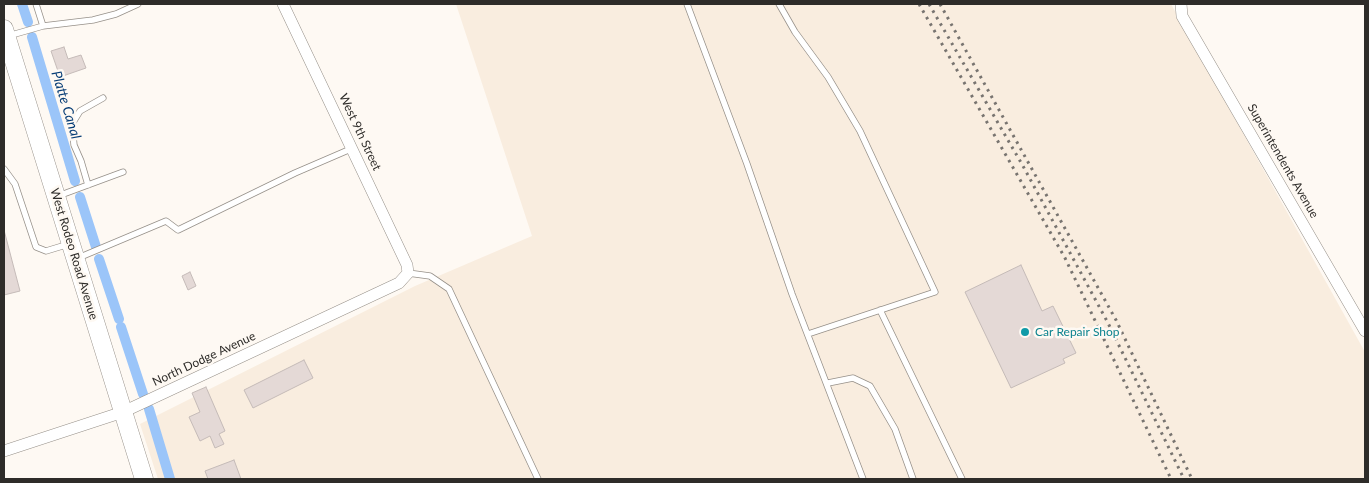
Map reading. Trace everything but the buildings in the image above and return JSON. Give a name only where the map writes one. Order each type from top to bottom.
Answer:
[{"type":"main road","name":"West Rodeo Road Avenue","points":[[5,33],[144,479]]},
{"type":"street","name":"West 9th Street","points":[[283,4],[353,148],[407,265],[408,273]]},
{"type":"street","name":"Superintendents Avenue","points":[[1181,4],[1182,16],[1365,330]]},
{"type":"street","name":"North Dodge Avenue","points":[[4,451],[123,412],[399,283],[408,273]]},
{"type":"lane","points":[[36,4],[43,26]]},
{"type":"lane","points":[[5,33],[93,20],[116,14],[138,4]]},
{"type":"lane","points":[[686,4],[863,479]]},
{"type":"lane","points":[[779,4],[795,32],[828,77],[860,131],[935,292],[808,334]]},
{"type":"lane","points":[[88,185],[82,161],[74,145],[72,124],[80,111],[103,98]]},
{"type":"lane","points":[[4,168],[15,184],[36,247],[46,252],[73,251],[166,221],[178,230],[295,173],[353,148]]},
{"type":"lane","points":[[56,197],[123,172]]},
{"type":"lane","points":[[408,273],[430,276],[449,289],[538,479]]},
{"type":"lane","points":[[880,310],[962,479]]},
{"type":"lane","points":[[828,383],[853,378],[870,386],[895,429],[913,479]]},
{"type":"shaded area","points":[[456,4],[1171,4],[1365,352],[1365,479],[158,479],[140,424],[415,286],[532,236]]},
{"type":"waterway","name":"Platte Canal","points":[[22,4],[28,22]]},
{"type":"waterway","name":"Platte Canal","points":[[32,37],[75,181]]},
{"type":"waterway","points":[[80,197],[96,247]]},
{"type":"waterway","points":[[99,259],[119,319]]},
{"type":"waterway","points":[[121,327],[143,394]]},
{"type":"waterway","name":"Platte Canal","points":[[149,409],[170,479]]},
{"type":"railway","points":[[919,4],[1065,258],[1171,479]]},
{"type":"railway","points":[[929,4],[1023,166],[1108,323],[1184,479]]},
{"type":"railway","points":[[940,4],[1116,320],[1192,479]]},
{"type":"place","name":"Car Repair Shop","points":[[1025,332]]}]
